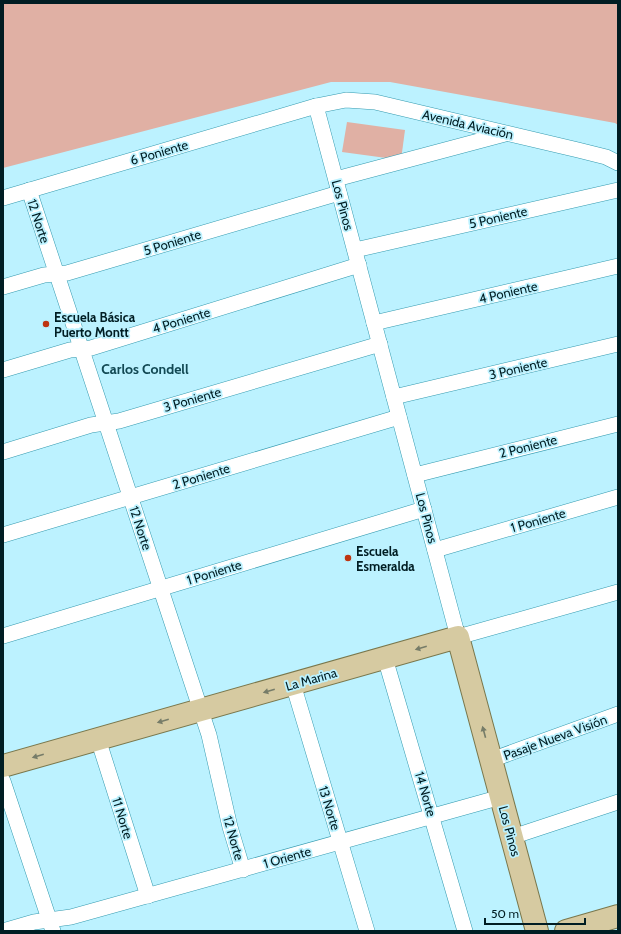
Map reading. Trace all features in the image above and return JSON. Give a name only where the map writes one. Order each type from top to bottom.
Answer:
[{"type":"main road","name":"La Marina","points":[[3,766],[458,637]]},
{"type":"main road","name":"Los Pinos","points":[[458,637],[537,931]]},
{"type":"main road","points":[[566,931],[618,916]]},
{"type":"street","name":"Avenida Aviación","points":[[316,106],[346,100],[367,101],[598,155],[618,163]]},
{"type":"street","name":"Los Pinos","points":[[316,106],[458,637]]},
{"type":"street","name":"6 Poniente","points":[[3,198],[316,106]]},
{"type":"street","points":[[338,186],[507,133]]},
{"type":"street","name":"5 Poniente","points":[[3,287],[44,275],[67,273],[338,186]]},
{"type":"street","name":"12 Norte","points":[[29,190],[201,710],[215,756],[230,827],[243,870]]},
{"type":"street","name":"5 Poniente","points":[[355,250],[618,190]]},
{"type":"street","name":"4 Poniente","points":[[3,370],[70,350],[90,348],[359,265]]},
{"type":"street","name":"4 Poniente","points":[[374,323],[618,266]]},
{"type":"street","name":"3 Poniente","points":[[3,452],[91,425],[119,421],[380,344]]},
{"type":"street","name":"3 Poniente","points":[[394,397],[618,344]]},
{"type":"street","name":"2 Poniente","points":[[3,535],[399,417]]},
{"type":"street","name":"2 Poniente","points":[[415,475],[618,424]]},
{"type":"street","name":"1 Poniente","points":[[435,550],[618,497]]},
{"type":"street","name":"1 Poniente","points":[[3,636],[424,509]]},
{"type":"street","name":"La Marina","points":[[458,637],[618,592]]},
{"type":"street","name":"14 Norte","points":[[385,658],[465,931]]},
{"type":"street","name":"13 Norte","points":[[293,684],[367,931]]},
{"type":"street","name":"Pasaje Nueva Visión","points":[[491,760],[618,714]]},
{"type":"street","name":"11 Norte","points":[[98,739],[148,896]]},
{"type":"street","points":[[3,781],[51,926]]},
{"type":"street","name":"1 Oriente","points":[[3,931],[34,922],[51,926],[71,917],[501,797]]},
{"type":"street","points":[[512,837],[618,802]]},
{"type":"shaded area","points":[[3,3],[618,3],[618,125],[615,123],[390,82],[331,82],[3,168]]},
{"type":"shaded area","points":[[347,122],[405,130],[401,160],[342,152]]},
{"type":"place","name":"Escuela Básica Puerto Montt","points":[[46,324]]},
{"type":"place","name":"Escuela Esmeralda","points":[[348,558]]},
{"type":"district","name":"Carlos Condell","points":[[145,369]]}]
